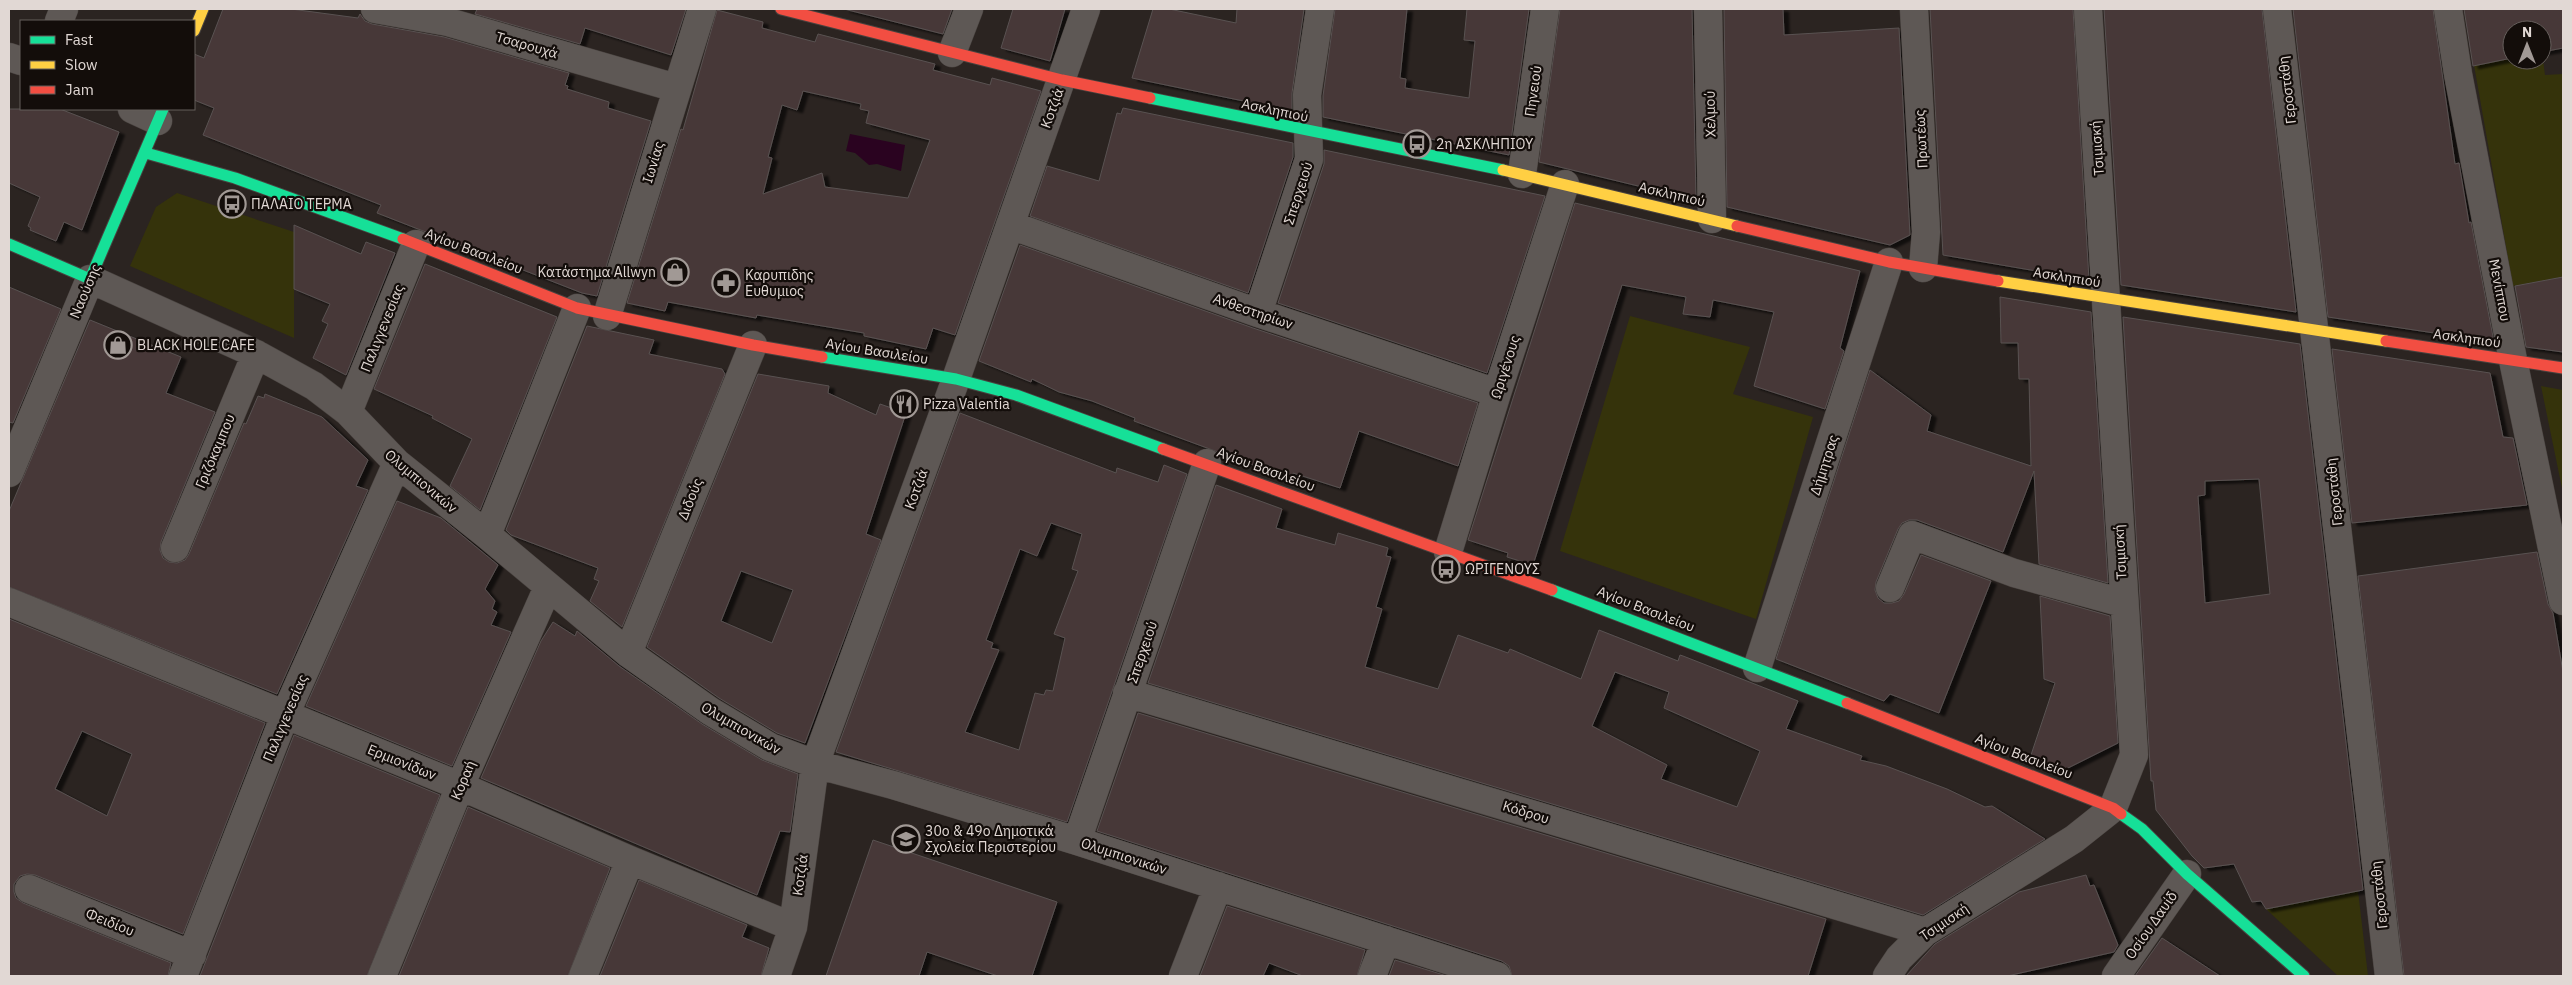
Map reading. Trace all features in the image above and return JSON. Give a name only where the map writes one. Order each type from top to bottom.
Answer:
[{"type":"street","points":[[195,29],[203,9]]},
{"type":"street","name":"Τσαρουχά","points":[[376,9],[448,22],[676,88]]},
{"type":"street","name":"Ιωνίας","points":[[607,316],[702,9]]},
{"type":"street","points":[[952,53],[968,9]]},
{"type":"street","name":"Κοτζιά","points":[[776,976],[793,927],[815,764],[956,380],[1086,9]]},
{"type":"street","name":"Σπερχειού","points":[[1258,313],[1310,159],[1307,95],[1320,9]]},
{"type":"street","name":"Πηνειού","points":[[1522,174],[1545,9]]},
{"type":"street","name":"Χελμού","points":[[1708,9],[1712,219]]},
{"type":"street","name":"Πρωτέως","points":[[1914,9],[1926,232],[1923,268]]},
{"type":"street","name":"Τσιμισκή","points":[[1887,976],[1899,958],[1925,932],[2074,839],[2113,808],[2134,755],[2123,603],[2107,299],[2088,9]]},
{"type":"street","name":"Γεροστάθη","points":[[2277,9],[2388,976]]},
{"type":"street","name":"Μενίππου","points":[[2448,9],[2458,74],[2513,360],[2563,601]]},
{"type":"street","name":"Ασκληπιού","points":[[799,11],[952,53],[1062,80],[1310,133],[1522,174],[1889,262],[2107,299],[2563,368]]},
{"type":"street","points":[[137,110],[160,115]]},
{"type":"street","name":"Ναούσης","points":[[9,473],[90,279],[146,153],[160,115]]},
{"type":"street","name":"Αγίου Βασιλείου","points":[[146,153],[235,178],[416,244],[577,308],[753,346],[956,380],[1016,395],[1641,622],[2113,808],[2142,829],[2187,874],[2304,976]]},
{"type":"street","name":"Ωριγένους","points":[[1448,552],[1565,184]]},
{"type":"street","name":"Ανθεστηρίων","points":[[1010,225],[1258,313],[1497,393]]},
{"type":"street","points":[[9,244],[90,279]]},
{"type":"street","name":"Παλιγγενεσίας","points":[[348,412],[416,244]]},
{"type":"street","name":"Δήμητρας","points":[[1757,668],[1889,262]]},
{"type":"street","name":"Ολυμπιονικών","points":[[90,279],[256,354],[314,386],[348,412],[397,464],[487,535],[628,653],[718,716],[770,746],[815,764],[893,784],[1077,841],[1497,976]]},
{"type":"street","points":[[487,535],[577,308]]},
{"type":"street","name":"Διδούς","points":[[628,653],[753,346]]},
{"type":"street","name":"Γριζόκαμπου","points":[[175,548],[256,354]]},
{"type":"street","name":"Παλιγγενεσίας","points":[[187,966],[285,715],[397,464]]},
{"type":"street","name":"Σπερχειού","points":[[1077,841],[1207,464]]},
{"type":"street","points":[[1890,588],[1912,535],[2014,573],[2123,603]]},
{"type":"street","name":"Κοραή","points":[[382,976],[460,786],[548,587]]},
{"type":"street","name":"Ερμιονίδων","points":[[9,602],[460,786],[630,860],[793,927]]},
{"type":"street","name":"Κόδρου","points":[[1127,693],[1925,932]]},
{"type":"street","points":[[583,976],[630,860]]},
{"type":"street","name":"Οσίου Δαυίδ","points":[[2116,976],[2187,874]]},
{"type":"street","points":[[1183,976],[1218,886]]},
{"type":"street","name":"Φειδίου","points":[[29,889],[187,966]]},
{"type":"street","points":[[1372,976],[1386,940]]},
{"type":"shaded area","points":[[2502,60],[2502,70],[2544,70],[2545,75],[2563,74],[2563,277],[2513,286],[2474,65]]},
{"type":"shaded area","points":[[850,134],[905,145],[901,171],[877,164],[869,165],[855,153],[846,151]]},
{"type":"shaded area","points":[[177,193],[294,232],[294,338],[130,266],[156,207]]},
{"type":"shaded area","points":[[1630,316],[1750,347],[1733,394],[1813,417],[1756,619],[1560,551]]},
{"type":"shaded area","points":[[2541,386],[2563,390],[2563,493]]},
{"type":"shaded area","points":[[2358,891],[2368,976],[2338,976],[2266,909]]},
{"type":"building","points":[[223,9],[291,9],[358,18],[360,14],[365,21],[372,24],[444,37],[569,73],[565,85],[568,86],[567,89],[609,102],[608,108],[651,121],[597,296],[582,293],[377,213],[381,205],[203,135],[214,108],[195,100],[195,54],[204,58]]},
{"type":"building","points":[[477,9],[686,9],[671,55],[585,28],[580,44],[475,14]]},
{"type":"building","points":[[844,9],[952,9],[943,34]]},
{"type":"building","points":[[1013,9],[1065,9],[1050,61],[1001,48]]},
{"type":"building","points":[[1153,9],[1169,9],[1236,23],[1237,9],[1304,9],[1292,93],[1292,111],[1132,78]]},
{"type":"building","points":[[1335,9],[1407,9],[1400,78],[1406,79],[1405,88],[1469,98],[1475,41],[1464,40],[1467,9],[1529,9],[1509,155],[1323,117],[1323,96]]},
{"type":"building","points":[[1560,9],[1692,9],[1696,200],[1539,162]]},
{"type":"building","points":[[1724,9],[1783,9],[1784,35],[1899,28],[1910,235],[1890,245],[1727,207]]},
{"type":"building","points":[[1930,9],[2073,9],[2089,280],[1943,255]]},
{"type":"building","points":[[2104,9],[2262,9],[2296,312],[2121,285]]},
{"type":"building","points":[[2293,9],[2433,9],[2455,164],[2459,163],[2469,223],[2471,222],[2494,342],[2328,317]]},
{"type":"building","points":[[2464,9],[2563,9],[2563,48],[2552,50],[2552,20],[2502,20],[2502,60],[2473,66]]},
{"type":"building","points":[[717,10],[763,22],[762,28],[815,42],[818,34],[935,64],[933,70],[990,85],[992,78],[1041,91],[955,335],[933,328],[926,349],[864,336],[864,333],[757,315],[756,318],[668,302],[665,311],[627,303],[681,129],[683,130]],"holes":[[[803,91],[861,104],[860,109],[869,111],[866,123],[930,140],[908,198],[825,187],[822,173],[763,194],[772,158],[768,157],[782,105],[797,110]]]},
{"type":"building","points":[[1123,108],[1293,143],[1293,157],[1248,293],[1030,216],[1047,166],[1099,181],[1117,113],[1121,114]]},
{"type":"building","points":[[9,109],[63,110],[119,132],[82,230],[64,222],[56,241],[30,230],[31,228],[28,226],[40,197],[9,183]]},
{"type":"building","points":[[1324,150],[1545,196],[1487,373],[1278,303],[1324,164]]},
{"type":"building","points":[[1575,203],[1860,271],[1840,348],[1844,351],[1825,409],[1754,386],[1774,312],[1713,300],[1710,317],[1683,314],[1686,297],[1622,285],[1533,565],[1507,557],[1508,553],[1468,540]]},
{"type":"building","points":[[294,225],[361,254],[366,242],[395,253],[346,375],[313,358],[328,324],[322,321],[330,304],[294,289]]},
{"type":"building","points":[[1020,245],[1253,328],[1478,403],[1458,466],[1359,431],[1340,488],[1293,473],[1291,479],[1134,421],[1135,418],[1092,401],[1059,392],[1032,379],[1031,382],[979,361]]},
{"type":"building","points":[[425,264],[557,317],[480,510],[450,486],[472,439],[432,418],[433,416],[374,389]]},
{"type":"building","points":[[2563,277],[2563,352],[2526,347],[2515,286]]},
{"type":"building","points":[[9,287],[61,309],[13,423],[9,422]]},
{"type":"building","points":[[2000,297],[2091,312],[2108,583],[2039,564],[2034,471],[2003,552],[1917,520],[1909,520],[1902,523],[1898,529],[1876,582],[1875,590],[1878,598],[1884,603],[1899,601],[1921,555],[1991,581],[1939,713],[1890,694],[1884,701],[1776,659],[1870,370],[1931,415],[1927,431],[2031,466],[2029,379],[2019,379],[2018,343],[2001,343]]},
{"type":"building","points":[[2123,317],[2300,344],[2363,890],[2266,909],[2261,901],[2252,902],[2234,864],[2204,868],[2192,856],[2156,810],[2153,781],[2151,781]],"holes":[[[2259,479],[2270,594],[2205,603],[2198,496],[2205,495],[2205,481]]]},
{"type":"building","points":[[90,320],[181,357],[166,393],[215,412],[161,542],[160,550],[163,558],[169,562],[177,563],[185,560],[189,554],[244,423],[246,424],[258,396],[264,398],[265,394],[322,417],[368,460],[356,486],[368,490],[277,694],[9,587],[9,511]]},
{"type":"building","points":[[587,326],[654,340],[649,354],[722,369],[725,374],[622,627],[590,601],[599,581],[594,579],[598,568],[511,535],[506,530]]},
{"type":"building","points":[[2332,349],[2490,373],[2503,437],[2513,438],[2527,505],[2352,523]]},
{"type":"building","points":[[758,374],[829,386],[828,393],[876,415],[880,404],[906,413],[866,534],[881,540],[805,743],[777,733],[719,698],[647,647]],"holes":[[[741,571],[793,590],[772,643],[721,621]]]},
{"type":"building","points":[[960,413],[1116,473],[1117,468],[1158,482],[1164,465],[1187,474],[1067,822],[836,752]],"holes":[[[1051,523],[1082,534],[1072,569],[1078,571],[1054,634],[1065,638],[1053,691],[1046,690],[1044,695],[1035,693],[1019,750],[965,732],[999,650],[991,648],[993,643],[986,640],[1020,549],[1037,556]]]},
{"type":"building","points":[[1216,485],[1282,509],[1276,528],[1335,545],[1338,533],[1388,548],[1386,556],[1391,557],[1376,607],[1382,609],[1365,667],[1438,689],[1458,635],[1508,653],[1510,649],[1581,679],[1599,630],[1678,661],[1680,655],[1683,656],[1798,701],[1786,729],[1862,756],[1860,760],[1886,766],[1947,789],[1985,807],[1992,806],[2045,839],[1923,915],[1148,683]],"holes":[[[1615,672],[1669,692],[1664,708],[1760,751],[1737,807],[1661,779],[1667,765],[1592,726]]]},
{"type":"building","points":[[397,501],[441,518],[498,565],[485,589],[495,601],[492,609],[497,612],[491,625],[511,632],[452,766],[306,706]]},
{"type":"building","points":[[2537,552],[2548,604],[2553,613],[2563,672],[2563,976],[2404,976],[2358,576]]},
{"type":"building","points":[[2040,596],[2110,616],[2118,743],[2062,771],[2030,758],[2055,683],[2044,679]]},
{"type":"building","points":[[9,619],[265,723],[183,934],[35,875],[27,874],[20,876],[14,884],[16,898],[23,903],[171,963],[168,976],[9,976]],"holes":[[[82,731],[132,754],[107,816],[55,789]]]},
{"type":"building","points":[[553,622],[575,636],[577,631],[619,666],[702,724],[762,760],[798,774],[790,832],[780,831],[757,895],[481,778],[541,641]]},
{"type":"building","points":[[1138,713],[1826,919],[1808,976],[1512,976],[1509,966],[1502,961],[1097,831]]},
{"type":"building","points":[[294,735],[440,795],[367,976],[200,976]]},
{"type":"building","points":[[468,807],[610,868],[568,976],[399,976]]},
{"type":"building","points":[[873,840],[1057,902],[1032,976],[998,976],[927,952],[919,976],[826,976]]},
{"type":"building","points":[[2086,875],[2090,886],[2094,885],[2118,945],[2114,952],[2007,976],[1906,976],[1935,944],[2019,892]]},
{"type":"building","points":[[639,880],[747,925],[742,937],[769,948],[761,976],[600,976]]},
{"type":"building","points":[[1227,906],[1365,950],[1357,976],[1303,976],[1269,963],[1263,976],[1200,976]]},
{"type":"building","points":[[2162,938],[2220,976],[2135,976]]},
{"type":"building","points":[[1395,960],[1447,976],[1389,976]]},
{"type":"traffic: fast","points":[[1150,98],[1503,170]]},
{"type":"traffic: fast","points":[[9,244],[90,279],[163,110]]},
{"type":"traffic: fast","points":[[146,153],[235,178],[403,239]]},
{"type":"traffic: fast","points":[[822,357],[956,379],[1016,395],[1163,449]]},
{"type":"traffic: fast","points":[[1552,590],[1847,703]]},
{"type":"traffic: fast","points":[[2121,814],[2142,829],[2187,874],[2304,976]]},
{"type":"traffic: slow","points":[[195,29],[203,9]]},
{"type":"traffic: slow","points":[[1503,170],[1737,226]]},
{"type":"traffic: slow","points":[[1998,281],[2386,341]]},
{"type":"traffic: jam","points":[[781,9],[1062,80],[1150,98]]},
{"type":"traffic: jam","points":[[1737,226],[1889,262],[1998,281]]},
{"type":"traffic: jam","points":[[403,239],[577,308],[753,345],[822,357]]},
{"type":"traffic: jam","points":[[2386,341],[2563,368]]},
{"type":"traffic: jam","points":[[1163,449],[1552,590]]},
{"type":"traffic: jam","points":[[1847,703],[2113,808],[2121,814]]},
{"type":"place","name":"2η ΑΣΚΛΗΠΙΟΥ","points":[[1417,144]]},
{"type":"place","name":"ΠΑΛΑΙΟ ΤΕΡΜΑ","points":[[232,204]]},
{"type":"place","name":"Κατάστημα Allwyn","points":[[675,272]]},
{"type":"place","name":"Καρυπιδης Ευθυμιος","points":[[726,283]]},
{"type":"place","name":"BLACK HOLE CAFE","points":[[118,345]]},
{"type":"place","name":"Pizza Valentia","points":[[904,404]]},
{"type":"place","name":"ΩΡΙΓΕΝΟΥΣ","points":[[1446,569]]},
{"type":"place","name":"30ο & 49ο Δημοτικά Σχολεία Περιστερίου","points":[[906,839]]}]
